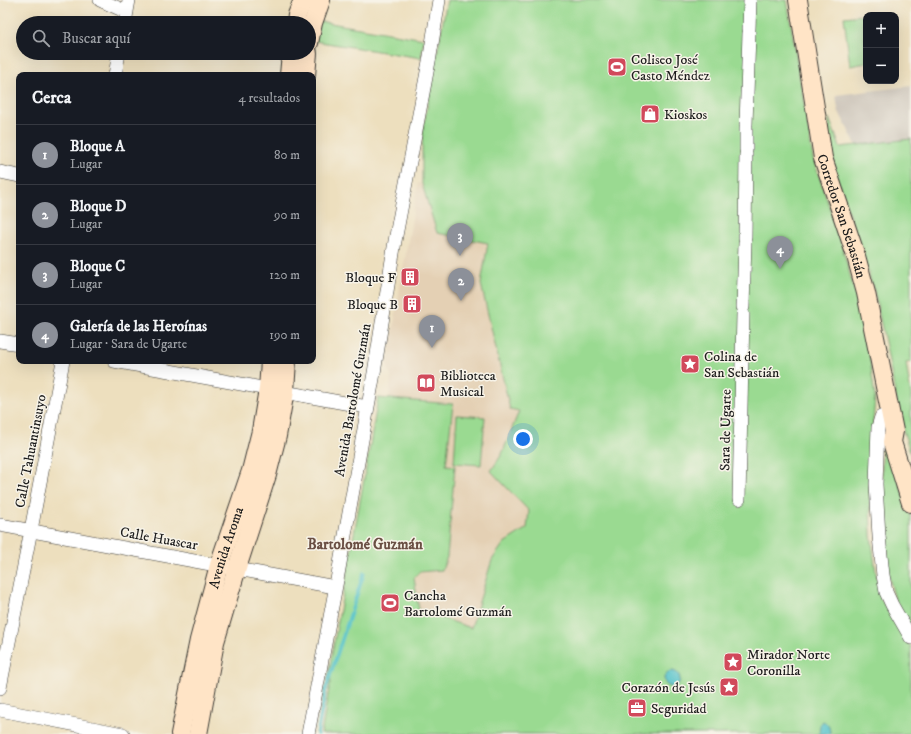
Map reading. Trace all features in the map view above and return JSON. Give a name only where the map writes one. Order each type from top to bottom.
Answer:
[{"type":"main road","points":[[298,16],[303,0]]},
{"type":"main road","points":[[315,16],[321,0]]},
{"type":"main road","name":"Corredor San Sebastián","points":[[798,0],[823,158],[856,256],[866,293],[894,431],[892,442],[911,503]]},
{"type":"main road","points":[[289,72],[290,60]]},
{"type":"main road","points":[[306,72],[307,60]]},
{"type":"main road","name":"Avenida Aroma","points":[[198,734],[215,642],[267,475],[277,436],[276,390],[271,364]]},
{"type":"main road","name":"Avenida Aroma","points":[[180,734],[199,640],[219,565],[251,471],[261,431],[286,364]]},
{"type":"main road","name":"Corredor San Sebastián","points":[[894,431],[902,439],[911,466]]},
{"type":"street","points":[[100,0],[127,12]]},
{"type":"street","name":"Avenida Bartolomé Guzmán","points":[[308,734],[336,586],[374,373],[395,241],[429,64],[439,0]]},
{"type":"street","name":"Sara de Ugarte","points":[[739,499],[746,127],[750,0]]},
{"type":"street","points":[[116,72],[118,60]]},
{"type":"street","points":[[0,172],[16,175]]},
{"type":"street","points":[[0,341],[16,344]]},
{"type":"street","name":"Calle Tahuantinsuyo","points":[[0,688],[62,364]]},
{"type":"street","points":[[131,364],[367,407]]},
{"type":"street","points":[[890,413],[881,417],[878,427],[876,484],[879,536],[886,592],[911,638]]},
{"type":"street","name":"Calle Huascar","points":[[0,524],[336,586]]},
{"type":"street","points":[[0,710],[123,734]]},
{"type":"shaded area","points":[[911,86],[911,139],[856,145],[838,110],[836,95]]},
{"type":"shaded area","points":[[418,183],[494,227],[519,411],[502,454],[491,471],[529,511],[527,528],[504,543],[492,560],[471,628],[419,610],[414,578],[453,404],[389,398],[391,377],[387,364]]},
{"type":"green space","name":"Colina de San Sebastián","points":[[447,0],[787,0],[813,158],[839,236],[866,331],[875,397],[869,476],[871,535],[881,599],[911,647],[911,734],[321,734],[331,678],[327,681],[378,398],[453,404],[446,465],[455,466],[447,557],[442,570],[419,572],[414,578],[419,610],[471,628],[492,560],[504,543],[527,528],[529,511],[491,471],[502,454],[519,411],[510,409],[481,284],[488,243],[437,233],[422,184],[423,129]]},
{"type":"green space","points":[[862,15],[863,64],[850,66],[844,17]]},
{"type":"green space","points":[[318,21],[424,39],[421,58],[316,41]]},
{"type":"green space","points":[[829,118],[840,147],[911,139],[911,362],[906,363],[911,395],[911,455],[901,424],[874,291],[828,150]]},
{"type":"green space","points":[[457,415],[485,417],[481,465],[454,463]]},
{"type":"green space","points":[[882,432],[911,517],[911,628],[895,600],[889,577],[882,491]]},
{"type":"water","points":[[672,671],[678,673],[680,679],[678,685],[672,687],[666,685],[664,679],[666,673]]},
{"type":"water","points":[[823,721],[829,727],[830,734],[819,734],[820,725]]},
{"type":"waterway","points":[[317,734],[326,688],[364,573]]},
{"type":"place","name":"Coliseo José Casto Méndez","points":[[617,67]]},
{"type":"place","name":"Kioskos","points":[[650,114]]},
{"type":"place","name":"Bloque C","points":[[460,256]]},
{"type":"place","name":"Galería de las Heroínas","points":[[780,269]]},
{"type":"place","name":"Bloque F","points":[[410,277]]},
{"type":"place","name":"Bloque D","points":[[461,301]]},
{"type":"place","name":"Bloque B","points":[[412,304]]},
{"type":"place","name":"Bloque A","points":[[432,348]]},
{"type":"place","name":"Colina de San Sebastián","points":[[690,364]]},
{"type":"place","name":"Biblioteca Musical","points":[[426,383]]},
{"type":"place","name":"Cancha Bartolomé Guzmán","points":[[390,603]]},
{"type":"place","name":"Mirador Norte Coronilla","points":[[733,662]]},
{"type":"place","name":"Corazón de Jesús","points":[[729,687]]},
{"type":"place","name":"Seguridad","points":[[637,708]]},
{"type":"district","name":"Bartolomé Guzmán","points":[[365,544]]}]
